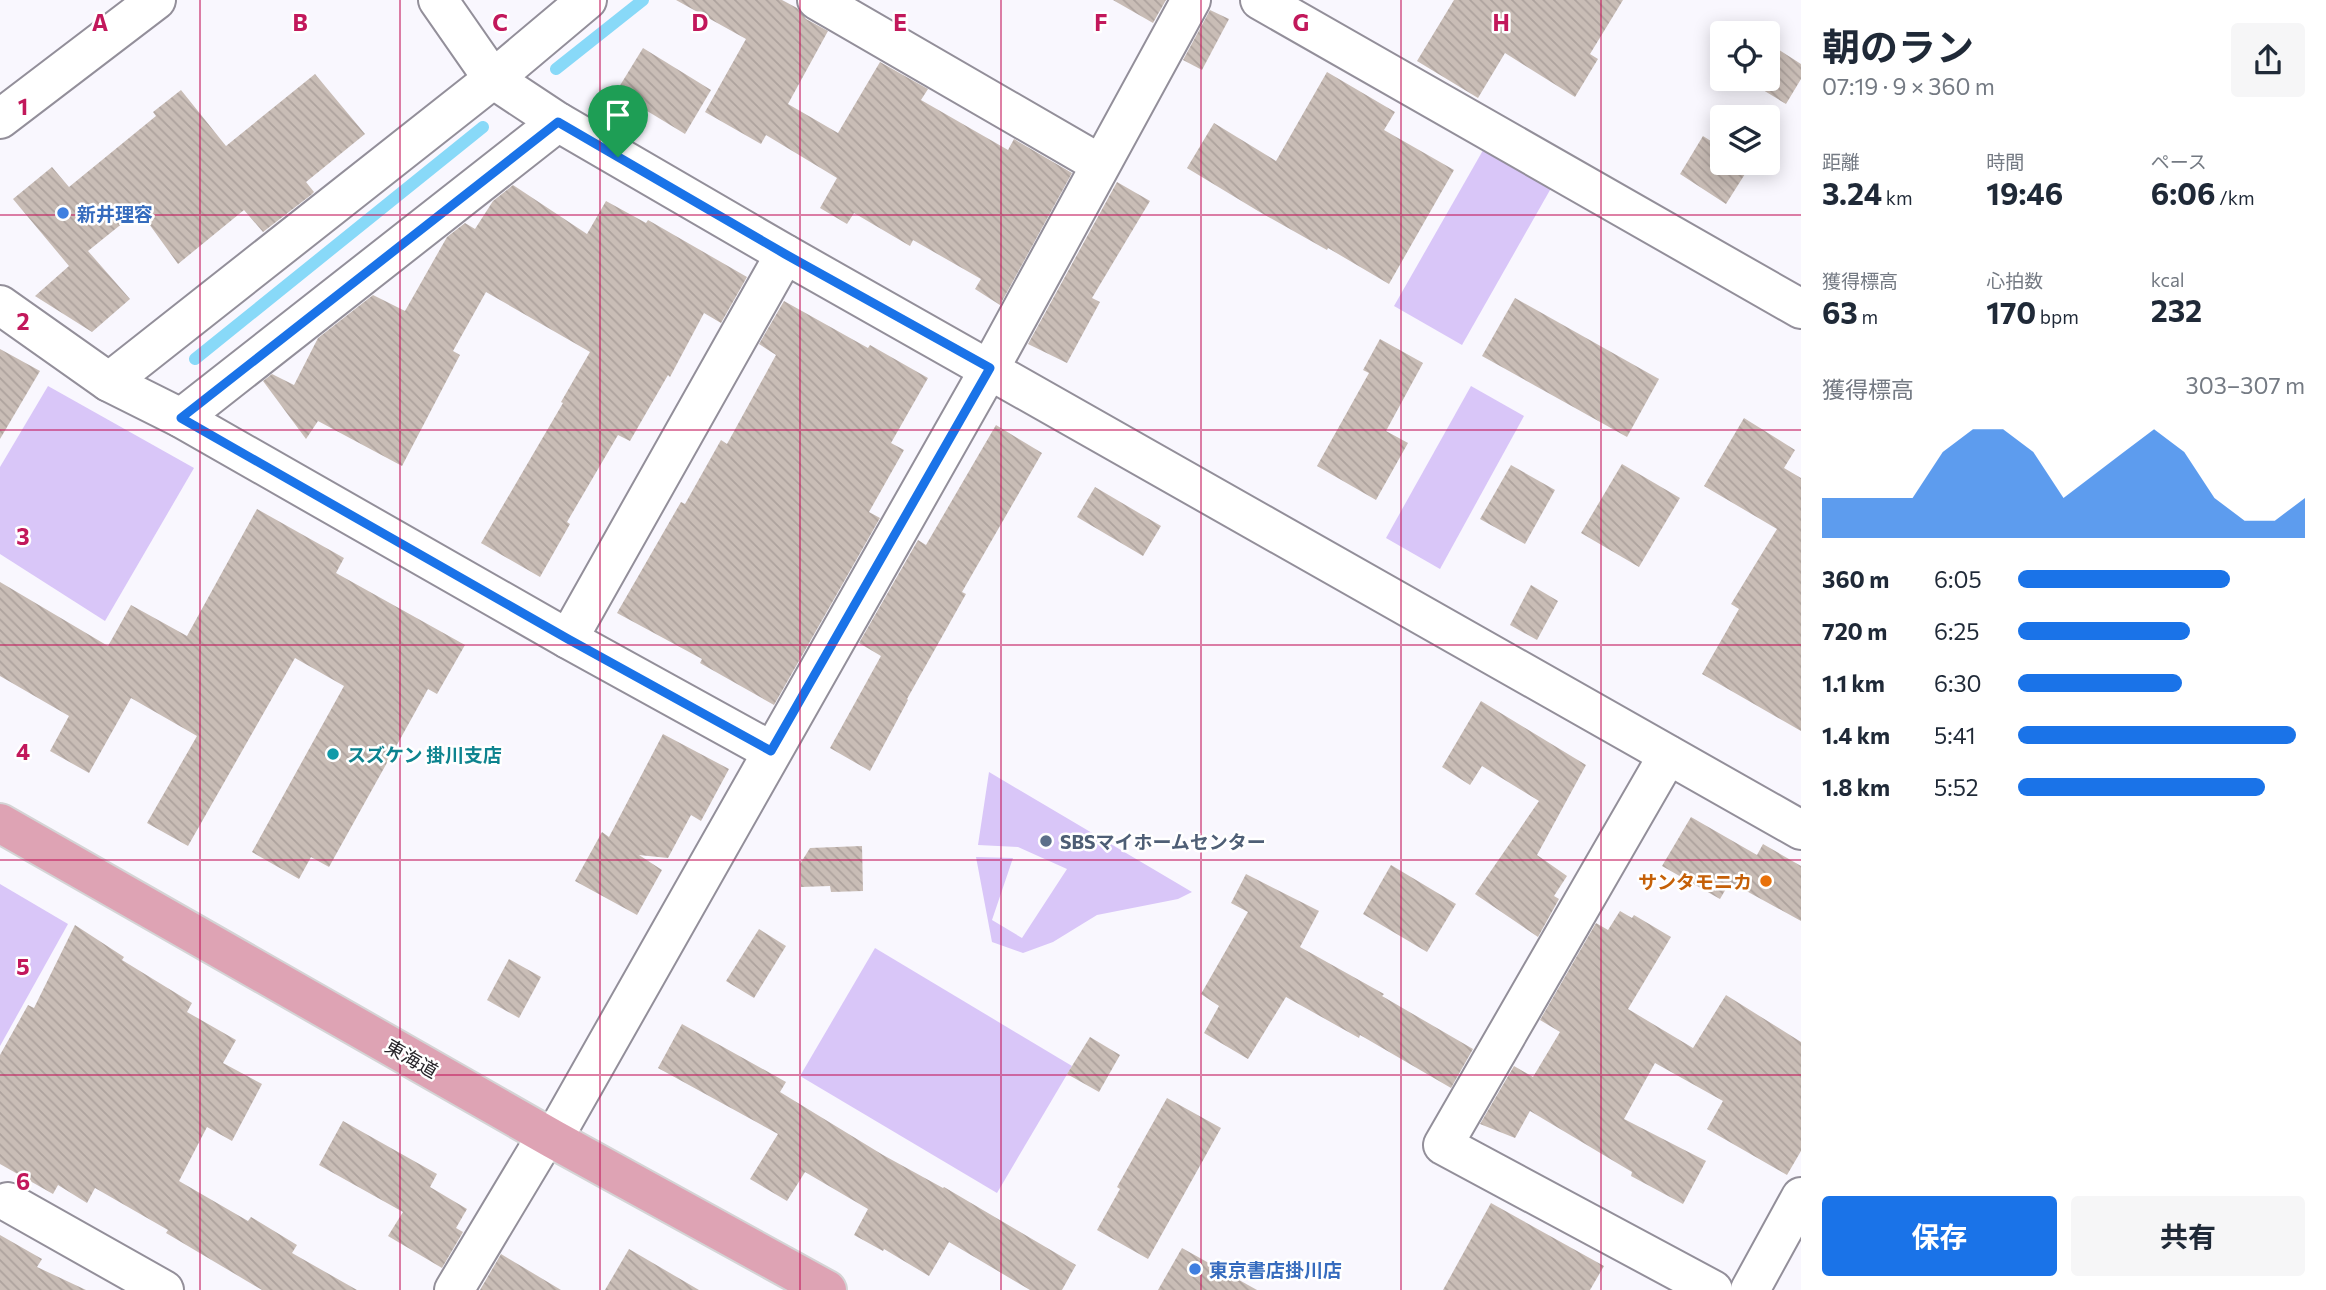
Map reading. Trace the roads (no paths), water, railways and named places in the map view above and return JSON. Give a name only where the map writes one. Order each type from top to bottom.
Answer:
[{"type":"main road","name":"東海道","points":[[0,823],[550,1137],[827,1290]]},
{"type":"street","points":[[0,119],[156,0]]},
{"type":"street","points":[[438,0],[492,79],[558,122],[785,254],[990,368],[1801,831]]},
{"type":"street","points":[[109,382],[492,79],[587,0]]},
{"type":"street","points":[[817,0],[1100,164]]},
{"type":"street","points":[[454,1290],[550,1137],[990,368],[1191,0]]},
{"type":"street","points":[[1260,0],[1801,309]]},
{"type":"street","points":[[181,418],[558,122]]},
{"type":"street","points":[[568,639],[785,254]]},
{"type":"street","points":[[0,305],[109,382],[181,418],[568,639],[771,751]]},
{"type":"street","points":[[1668,755],[1443,1145],[1713,1290]]},
{"type":"street","points":[[1750,1290],[1801,1197]]},
{"type":"street","points":[[8,1202],[164,1290]]},
{"type":"waterway","points":[[556,69],[643,0]]},
{"type":"waterway","points":[[195,359],[483,127]]},
{"type":"place","name":"新井理容","points":[[63,213]]},
{"type":"place","name":"スズケン 掛川支店","points":[[333,754]]},
{"type":"place","name":"SBSマイホームセンター","points":[[1046,841]]},
{"type":"place","name":"サンタモニカ","points":[[1766,881]]},
{"type":"place","name":"東京書店掛川店","points":[[1195,1269]]}]
